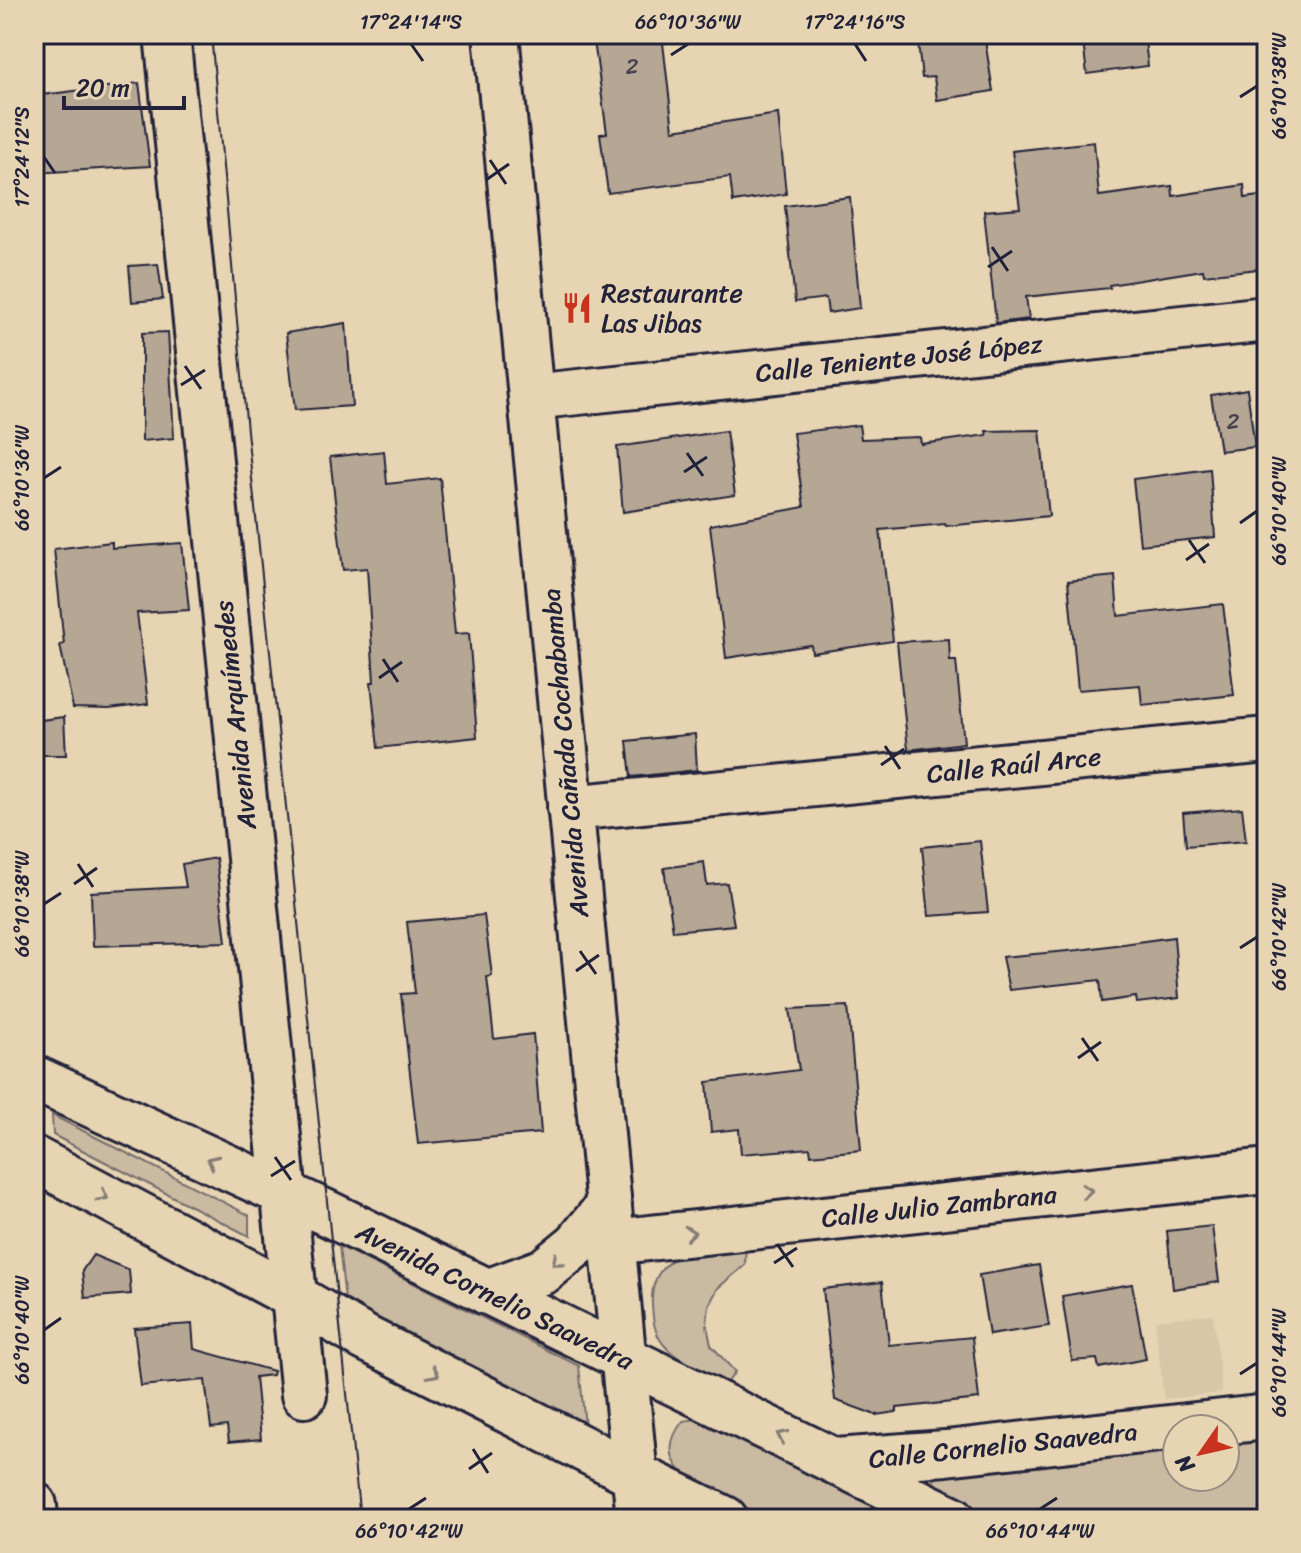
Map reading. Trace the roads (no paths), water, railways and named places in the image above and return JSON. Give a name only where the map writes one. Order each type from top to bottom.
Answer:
[{"type":"street","name":"Avenida Arquímedes","points":[[167,34],[304,1395]]},
{"type":"street","name":"Avenida Cañada Cochabamba","points":[[496,34],[639,1519]]},
{"type":"street","name":"Calle Teniente José López","points":[[531,397],[1267,319]]},
{"type":"street","name":"Calle Raúl Arce","points":[[570,808],[1267,740]]},
{"type":"street","name":"Avenida Cornelio Saavedra","points":[[34,1078],[329,1214],[953,1519]]},
{"type":"street","points":[[34,1159],[293,1296],[365,1338],[725,1519]]},
{"type":"street","name":"Calle Julio Zambrana","points":[[610,1224],[1267,1171]]},
{"type":"street","points":[[487,1292],[544,1271],[577,1244],[610,1224]]},
{"type":"street","name":"Calle Cornelio Saavedra","points":[[835,1461],[946,1453],[1267,1417]]},
{"type":"street","points":[[34,1505],[35,1519]]},
{"type":"tram line","points":[[211,34],[247,431],[360,1519]]},
{"type":"place","name":"Restaurante Las Jibas","points":[[577,308]]}]
